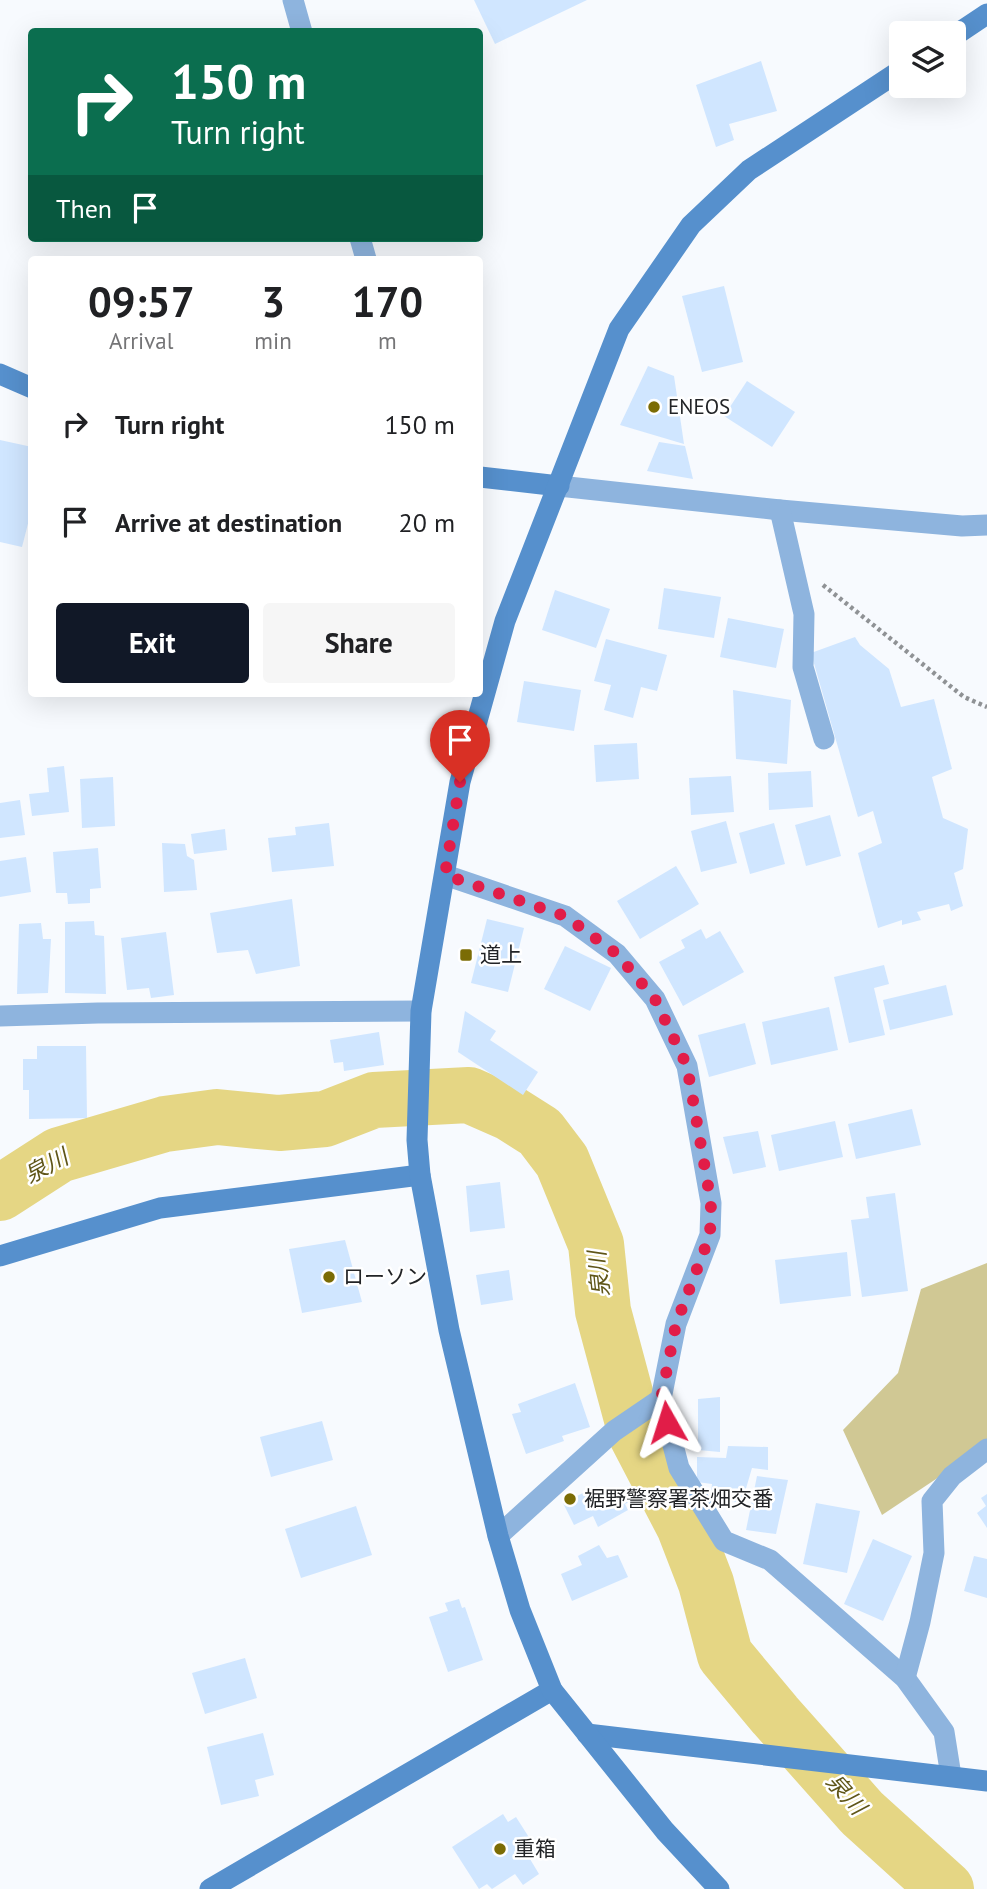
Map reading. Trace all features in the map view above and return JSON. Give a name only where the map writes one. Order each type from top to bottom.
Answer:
[{"type":"street","points":[[293,0],[301,28]]},
{"type":"street","points":[[966,28],[987,14]]},
{"type":"street","points":[[719,1889],[665,1830],[552,1690],[520,1610],[498,1536],[449,1330],[420,1175],[417,1140],[421,1011],[460,782],[505,621],[619,330],[691,225],[750,170],[889,78]]},
{"type":"street","points":[[0,374],[28,386]]},
{"type":"street","points":[[483,477],[780,510],[961,526],[987,525]]},
{"type":"street","points":[[780,510],[804,614],[803,667],[824,738]]},
{"type":"street","points":[[445,875],[565,916],[617,954],[655,999],[687,1066],[711,1203],[710,1235],[676,1324],[654,1403],[679,1468],[724,1541],[770,1560],[905,1678],[944,1732],[951,1776]]},
{"type":"street","points":[[0,1016],[421,1011]]},
{"type":"street","points":[[0,1256],[160,1208],[420,1175]]},
{"type":"street","points":[[498,1536],[614,1431],[654,1403]]},
{"type":"street","points":[[905,1678],[934,1553],[933,1501],[952,1476],[987,1449]]},
{"type":"street","points":[[210,1889],[552,1690]]},
{"type":"street","points":[[587,1734],[987,1781]]},
{"type":"path","points":[[793,566],[828,587],[964,697],[987,707]]},
{"type":"shaded area","points":[[987,1263],[987,1445],[882,1515],[843,1430],[898,1373],[921,1289]]},
{"type":"building","points":[[474,0],[587,0],[495,44]]},
{"type":"building","points":[[761,61],[777,111],[729,124],[734,140],[716,147],[696,85]]},
{"type":"building","points":[[724,286],[743,362],[702,372],[682,296]]},
{"type":"building","points":[[648,366],[674,376],[684,444],[620,425]]},
{"type":"building","points":[[747,381],[795,412],[772,447],[724,416]]},
{"type":"building","points":[[0,440],[28,446],[28,524],[22,547],[0,542]]},
{"type":"building","points":[[659,442],[685,446],[693,479],[647,471]]},
{"type":"building","points":[[664,588],[721,597],[714,638],[658,629]]},
{"type":"building","points":[[555,590],[610,609],[596,648],[542,630]]},
{"type":"building","points":[[728,618],[784,629],[776,668],[720,657]]},
{"type":"building","points":[[855,637],[860,645],[889,669],[901,707],[934,699],[952,769],[932,777],[943,818],[968,829],[963,869],[954,873],[963,906],[951,911],[949,904],[917,912],[921,920],[902,925],[902,920],[878,928],[858,853],[882,843],[873,811],[858,817],[811,653]]},
{"type":"building","points":[[606,639],[667,655],[657,691],[641,687],[633,718],[604,710],[611,685],[594,681]]},
{"type":"building","points":[[524,681],[581,690],[574,731],[517,722]]},
{"type":"building","points":[[733,690],[791,700],[787,764],[736,759]]},
{"type":"building","points":[[637,743],[639,779],[596,782],[594,745]]},
{"type":"building","points":[[64,766],[69,812],[32,816],[29,794],[49,792],[47,768]]},
{"type":"building","points":[[811,771],[813,807],[769,810],[768,773]]},
{"type":"building","points":[[731,776],[734,812],[691,815],[689,778]]},
{"type":"building","points":[[113,777],[115,826],[82,828],[80,779]]},
{"type":"building","points":[[20,800],[25,835],[0,838],[0,803]]},
{"type":"building","points":[[830,815],[841,856],[806,866],[795,825]]},
{"type":"building","points":[[726,821],[737,863],[701,872],[691,831]]},
{"type":"building","points":[[329,823],[334,866],[272,872],[268,838],[296,835],[295,827]]},
{"type":"building","points":[[774,823],[785,864],[750,874],[739,833]]},
{"type":"building","points":[[225,829],[227,850],[194,854],[191,834]]},
{"type":"building","points":[[162,843],[185,844],[187,856],[194,860],[197,890],[164,892]]},
{"type":"building","points":[[98,848],[101,888],[90,889],[90,903],[68,904],[67,893],[56,893],[53,852]]},
{"type":"building","points":[[26,857],[31,892],[0,897],[0,861]]},
{"type":"building","points":[[676,866],[699,904],[640,939],[617,901]]},
{"type":"building","points":[[292,899],[300,966],[256,974],[248,950],[217,953],[210,913]]},
{"type":"building","points":[[487,919],[524,928],[508,992],[471,983]]},
{"type":"building","points":[[94,921],[95,935],[104,936],[106,994],[65,993],[65,922]]},
{"type":"building","points":[[41,923],[43,939],[51,939],[48,993],[17,994],[19,924]]},
{"type":"building","points":[[701,929],[706,939],[720,931],[744,972],[683,1006],[659,962],[685,948],[681,940]]},
{"type":"building","points":[[166,932],[174,995],[151,998],[149,988],[127,990],[121,938]]},
{"type":"building","points":[[565,946],[611,968],[590,1011],[544,989]]},
{"type":"building","points":[[884,965],[889,984],[874,988],[885,1035],[849,1043],[834,977]]},
{"type":"building","points":[[946,985],[953,1015],[890,1030],[883,1000]]},
{"type":"building","points":[[829,1007],[838,1050],[771,1065],[762,1022]]},
{"type":"building","points":[[465,1011],[496,1031],[490,1040],[538,1072],[523,1095],[458,1052]]},
{"type":"building","points":[[745,1023],[756,1064],[709,1077],[698,1035]]},
{"type":"building","points":[[379,1032],[384,1065],[344,1071],[343,1062],[334,1063],[330,1040]]},
{"type":"building","points":[[37,1046],[86,1046],[87,1118],[29,1119],[29,1090],[23,1090],[23,1059],[37,1059]]},
{"type":"building","points":[[912,1109],[921,1145],[856,1159],[848,1124]]},
{"type":"building","points":[[835,1121],[843,1157],[779,1171],[771,1135]]},
{"type":"building","points":[[758,1131],[766,1167],[733,1174],[723,1137]]},
{"type":"building","points":[[500,1182],[505,1228],[470,1232],[466,1186]]},
{"type":"building","points":[[895,1193],[908,1291],[862,1297],[851,1220],[869,1218],[866,1197]]},
{"type":"building","points":[[345,1240],[362,1302],[302,1313],[289,1249]]},
{"type":"building","points":[[847,1252],[851,1296],[780,1304],[775,1260]]},
{"type":"building","points":[[509,1270],[513,1300],[481,1305],[476,1275]]},
{"type":"building","points":[[575,1383],[590,1427],[562,1436],[564,1441],[526,1454],[512,1414],[521,1412],[518,1404]]},
{"type":"building","points":[[720,1397],[720,1452],[698,1450],[698,1399]]},
{"type":"building","points":[[322,1421],[333,1460],[271,1477],[260,1437]]},
{"type":"building","points":[[728,1446],[768,1447],[768,1470],[752,1468],[742,1502],[710,1501],[712,1484],[697,1482],[697,1457],[726,1458]]},
{"type":"building","points":[[757,1476],[788,1480],[776,1534],[746,1530]]},
{"type":"building","points":[[597,1486],[605,1503],[627,1492],[631,1501],[625,1504],[628,1510],[598,1527],[593,1516],[574,1525],[563,1503]]},
{"type":"building","points":[[987,1494],[987,1528],[977,1513],[986,1506],[981,1498]]},
{"type":"building","points":[[816,1503],[860,1511],[847,1573],[803,1564]]},
{"type":"building","points":[[356,1506],[372,1555],[301,1578],[285,1529]]},
{"type":"building","points":[[873,1539],[912,1556],[883,1621],[844,1604]]},
{"type":"building","points":[[599,1545],[607,1558],[618,1555],[628,1577],[572,1601],[561,1574],[582,1565],[578,1556]]},
{"type":"building","points":[[974,1556],[987,1559],[987,1598],[964,1591]]},
{"type":"building","points":[[459,1599],[462,1608],[465,1607],[483,1660],[448,1672],[429,1617],[448,1611],[445,1603]]},
{"type":"building","points":[[245,1658],[257,1698],[205,1714],[192,1673]]},
{"type":"building","points":[[263,1733],[274,1775],[255,1780],[259,1796],[221,1805],[207,1747]]},
{"type":"building","points":[[503,1814],[508,1822],[516,1817],[539,1853],[530,1859],[539,1874],[523,1885],[515,1874],[492,1889],[487,1884],[479,1889],[452,1847]]},
{"type":"waterway","name":"泉川","points":[[0,1193],[59,1155],[165,1124],[217,1117],[279,1123],[325,1119],[374,1100],[469,1095],[510,1113],[540,1132],[562,1161],[596,1244],[603,1311],[636,1434],[684,1526],[706,1583],[725,1655],[862,1813],[946,1889]]},
{"type":"place","name":"ENEOS","points":[[654,407]]},
{"type":"place","name":"道上","points":[[466,955]]},
{"type":"place","name":"ローソン","points":[[329,1277]]},
{"type":"place","name":"裾野警察署茶畑交番","points":[[570,1499]]},
{"type":"place","name":"重箱","points":[[500,1849]]},
{"type":"route","points":[[460,782],[445,875],[565,916],[617,954],[655,999],[687,1066],[711,1203],[710,1235],[676,1324],[661,1399],[667,1422]]}]
